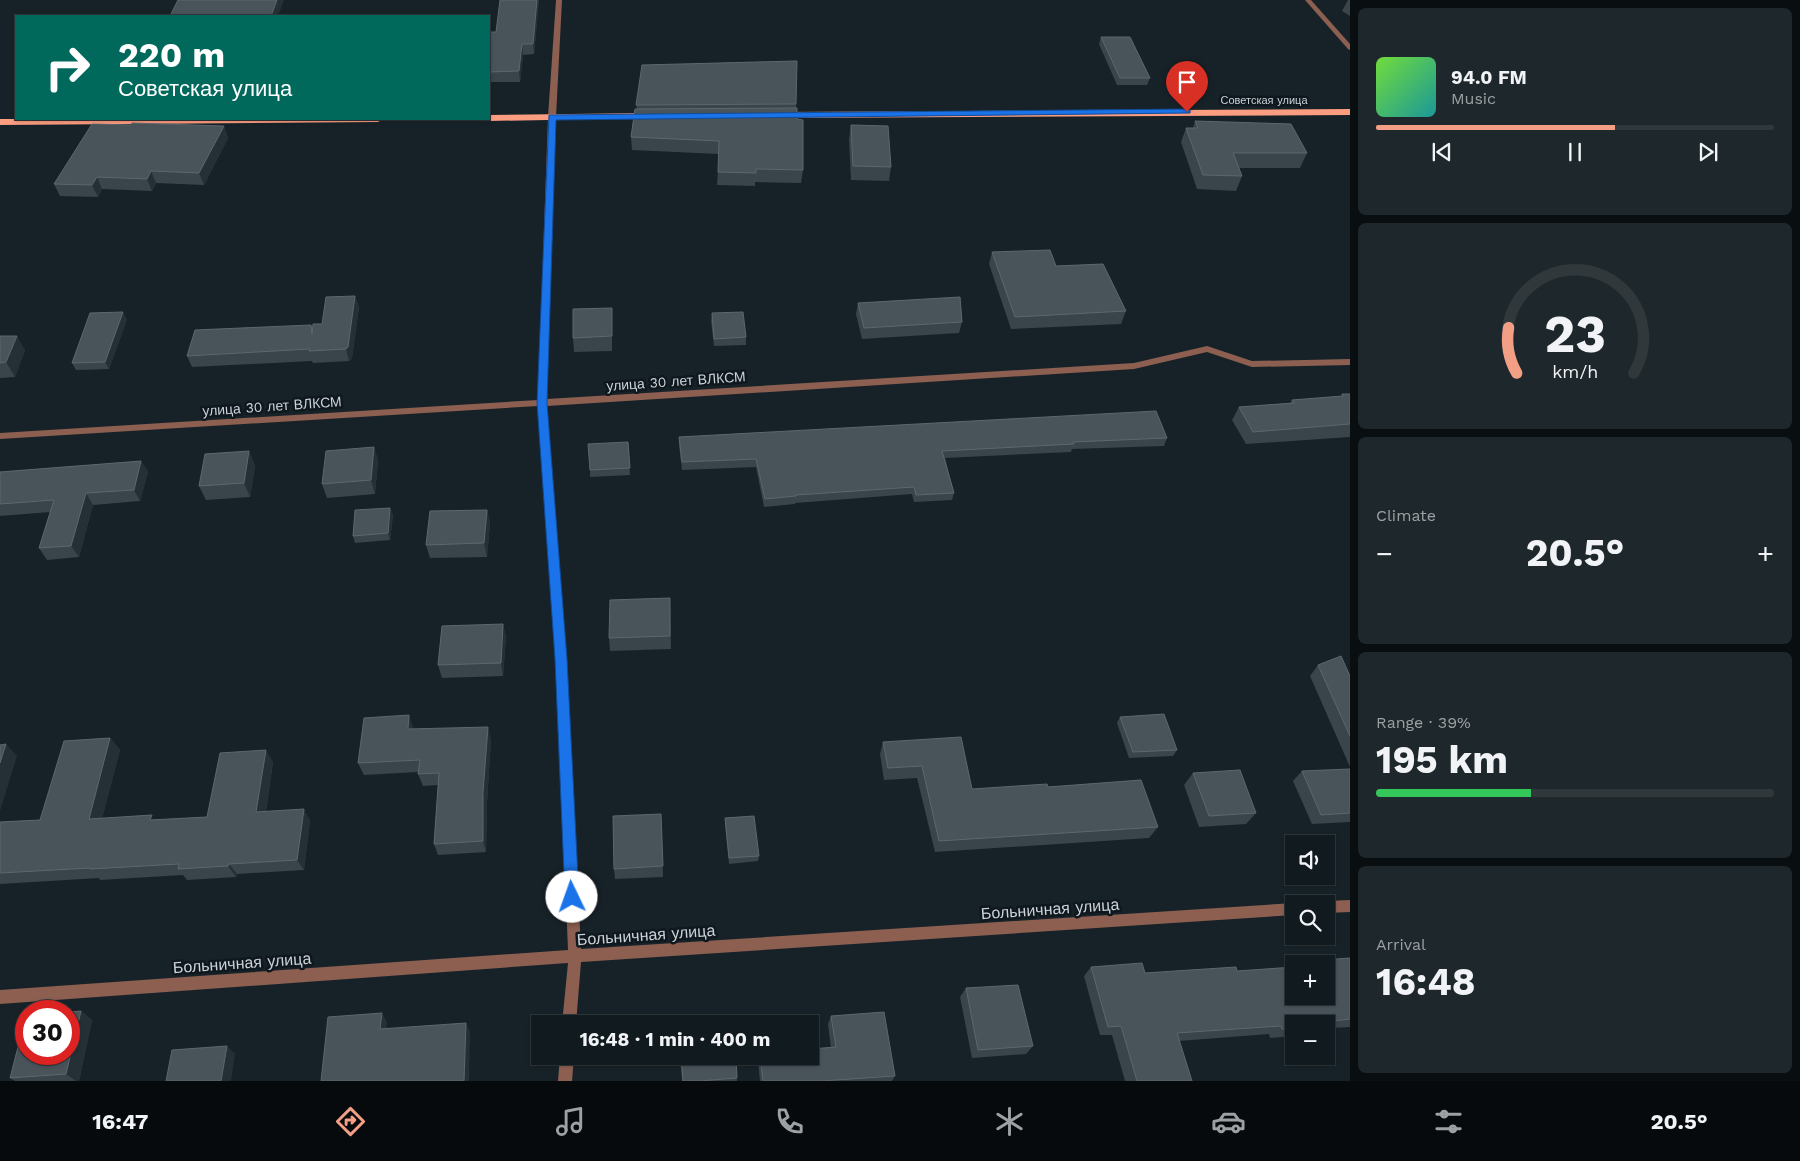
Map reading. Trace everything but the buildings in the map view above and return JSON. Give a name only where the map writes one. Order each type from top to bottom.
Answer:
[{"type":"main road","name":"Советская улица","points":[[770,115],[1350,112]]},
{"type":"main road","points":[[490,118],[661,116]]},
{"type":"main road","points":[[0,122],[252,120]]},
{"type":"street","points":[[559,0],[552,117],[542,403],[561,659],[575,956],[570,1015]]},
{"type":"street","points":[[1308,0],[1350,48]]},
{"type":"street","name":"улица 30 лет ВЛКСМ","points":[[0,436],[1134,366],[1207,349],[1252,364],[1350,362]]},
{"type":"street","points":[[1335,907],[1350,906]]},
{"type":"street","name":"Больничная улица","points":[[0,997],[575,956],[1285,910]]},
{"type":"street","points":[[565,1081],[566,1065]]},
{"type":"route","points":[[572,897],[561,659],[542,403],[552,117],[1187,112]]}]
